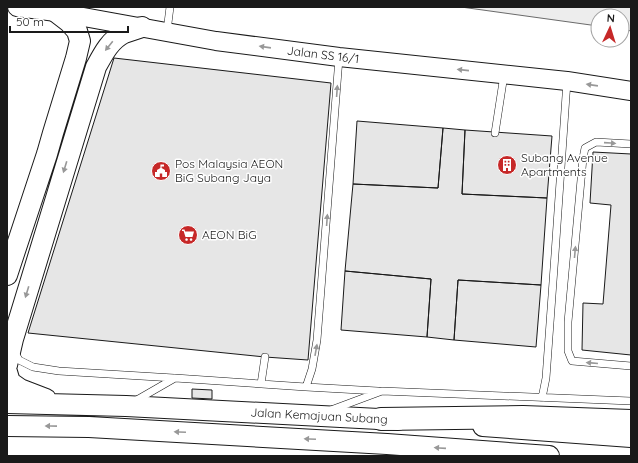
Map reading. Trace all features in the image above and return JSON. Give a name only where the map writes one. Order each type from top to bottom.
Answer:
[{"type":"main road","points":[[7,275],[11,251],[47,154],[80,41],[77,31],[69,22],[56,12]]},
{"type":"main road","points":[[7,365],[13,339],[79,134],[96,67],[112,41],[123,34],[142,27]]},
{"type":"main road","points":[[7,372],[10,382],[20,389],[62,404]]},
{"type":"main road","name":"Jalan Kemajuan Subang","points":[[7,403],[126,406],[316,415],[631,437]]},
{"type":"main road","points":[[381,419],[523,417],[631,422]]},
{"type":"main road","name":"Jalan Kemajuan Subang","points":[[7,426],[89,427],[387,444],[549,456]]},
{"type":"street","name":"Jalan SS 16/1","points":[[16,7],[56,12],[216,41],[340,57],[504,74],[631,91]]},
{"type":"lane","points":[[166,31],[170,7]]},
{"type":"lane","points":[[306,387],[312,369],[317,340],[340,57]]},
{"type":"lane","points":[[495,132],[504,74]]},
{"type":"lane","points":[[542,398],[546,378],[567,82]]},
{"type":"lane","points":[[631,144],[596,142],[586,148],[583,158],[568,322],[568,351],[572,361],[631,366]]},
{"type":"lane","points":[[13,339],[14,351],[19,360],[34,367],[59,371],[382,391],[631,401]]},
{"type":"lane","points":[[261,384],[265,357]]},
{"type":"lane","points":[[126,406],[175,378]]},
{"type":"lane","points":[[316,415],[382,391]]},
{"type":"shaded area","points":[[461,7],[631,7],[631,31],[630,8],[590,8],[590,25]]},
{"type":"building","name":"AEON BiG","points":[[114,58],[331,83],[308,360],[28,333]]},
{"type":"building","points":[[357,121],[443,128],[438,188],[353,184]]},
{"type":"building","points":[[443,128],[465,130],[462,194],[547,198],[541,285],[458,280],[454,340],[427,337],[431,279],[345,271],[353,184],[438,188]]},
{"type":"building","name":"Subang Avenue Apartments","points":[[465,130],[552,136],[547,198],[462,194]]},
{"type":"building","points":[[593,152],[631,154],[631,355],[582,350],[583,303],[603,304],[611,205],[590,203]]},
{"type":"building","points":[[345,271],[431,279],[427,337],[341,330]]},
{"type":"building","points":[[458,280],[541,285],[536,347],[454,340]]},
{"type":"building","points":[[192,389],[212,390],[212,399],[192,398]]},
{"type":"place","name":"Subang Avenue Apartments","points":[[507,165]]},
{"type":"place","name":"Pos Malaysia AEON BiG Subang Jaya","points":[[161,171]]},
{"type":"place","name":"AEON BiG","points":[[188,235]]}]
